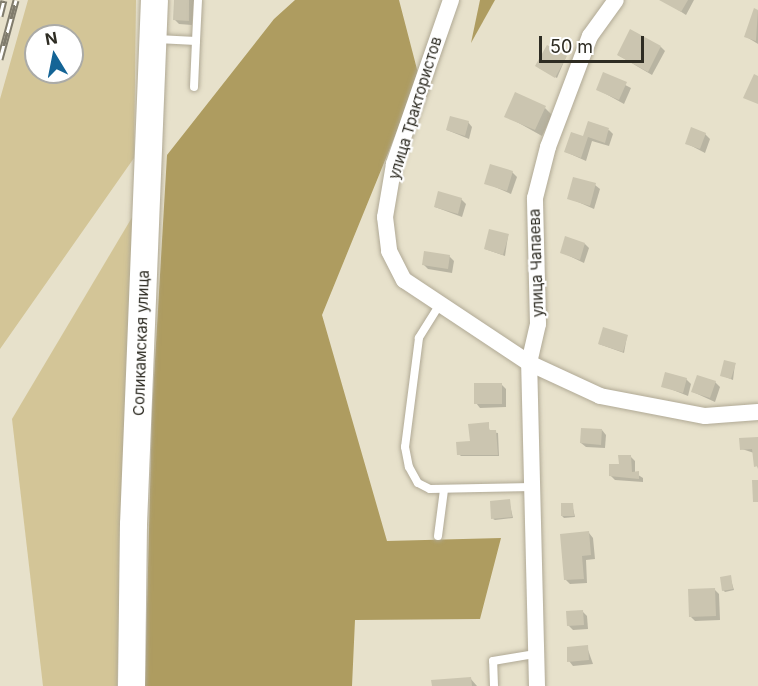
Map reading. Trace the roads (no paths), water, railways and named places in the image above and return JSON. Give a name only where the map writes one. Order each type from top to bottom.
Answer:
[{"type":"main road","name":"Соликамская улица","points":[[131,686],[134,524],[154,0]]},
{"type":"street","name":"улица Трактористов","points":[[451,0],[394,164],[385,217],[388,251],[404,280],[529,363],[600,396],[705,416],[758,412]]},
{"type":"street","name":"улица Чапаева","points":[[537,686],[529,363],[538,324],[535,198],[548,147],[590,36],[616,0]]},
{"type":"lane","points":[[194,87],[198,0]]},
{"type":"lane","points":[[153,39],[196,41]]},
{"type":"lane","points":[[440,304],[419,338],[405,447],[418,483],[430,489],[444,490],[532,487]]},
{"type":"lane","points":[[438,536],[444,490]]},
{"type":"lane","points":[[494,686],[493,661],[535,654]]},
{"type":"railway","points":[[0,16],[4,0]]},
{"type":"railway","points":[[0,59],[16,0]]}]
